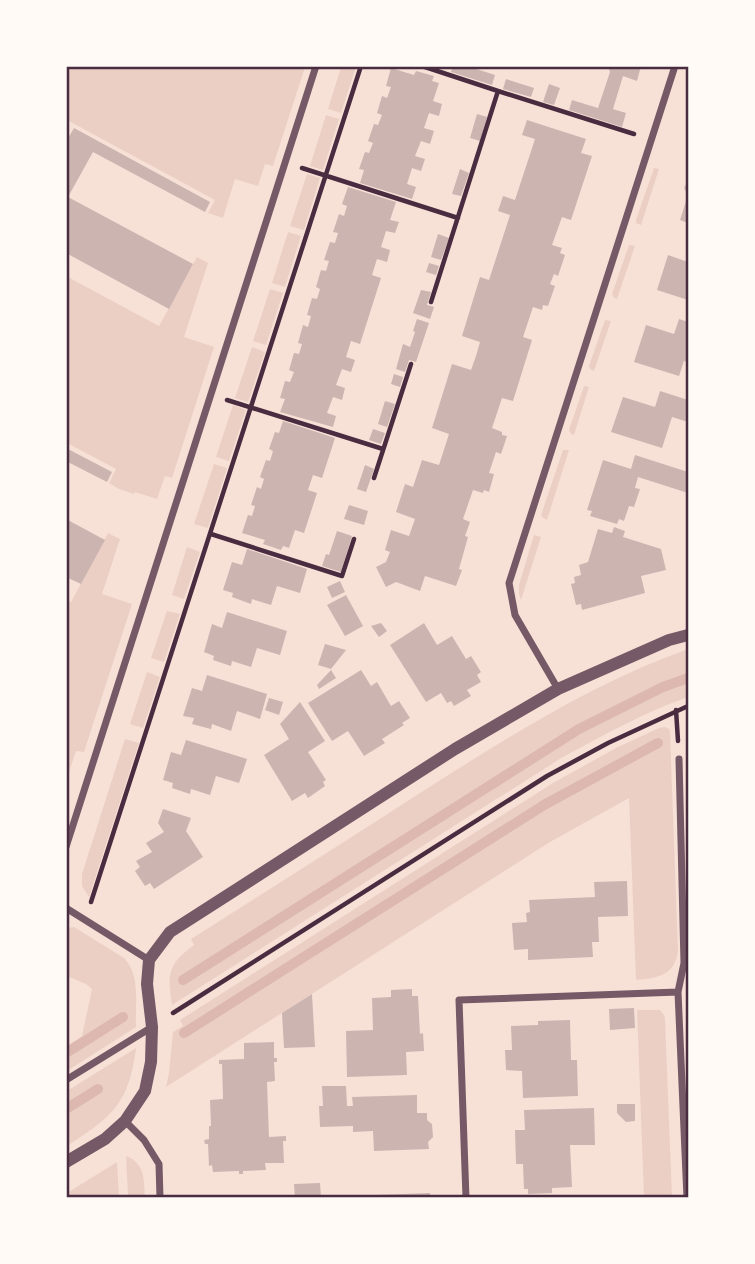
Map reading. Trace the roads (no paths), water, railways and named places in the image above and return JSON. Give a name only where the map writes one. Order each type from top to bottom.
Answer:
[{"type":"street","points":[[66,847],[316,66]]},
{"type":"street","points":[[558,689],[515,615],[509,583],[675,66]]},
{"type":"street","points":[[66,1162],[105,1139],[125,1121],[145,1091],[151,1062],[152,1027],[147,984],[149,960],[170,932],[455,750],[558,689],[669,640],[688,635]]},
{"type":"street","points":[[679,759],[684,963],[678,992],[687,1198]]},
{"type":"street","points":[[66,908],[149,960]]},
{"type":"street","points":[[466,1198],[459,1000],[678,992]]},
{"type":"street","points":[[66,1080],[152,1027]]},
{"type":"street","points":[[125,1121],[144,1140],[159,1164],[160,1198]]},
{"type":"waterway","points":[[183,980],[579,729],[663,687],[688,678]]},
{"type":"waterway","points":[[184,1033],[544,805],[658,743]]},
{"type":"waterway","points":[[66,1053],[123,1017]]},
{"type":"waterway","points":[[66,1109],[98,1089]]}]
